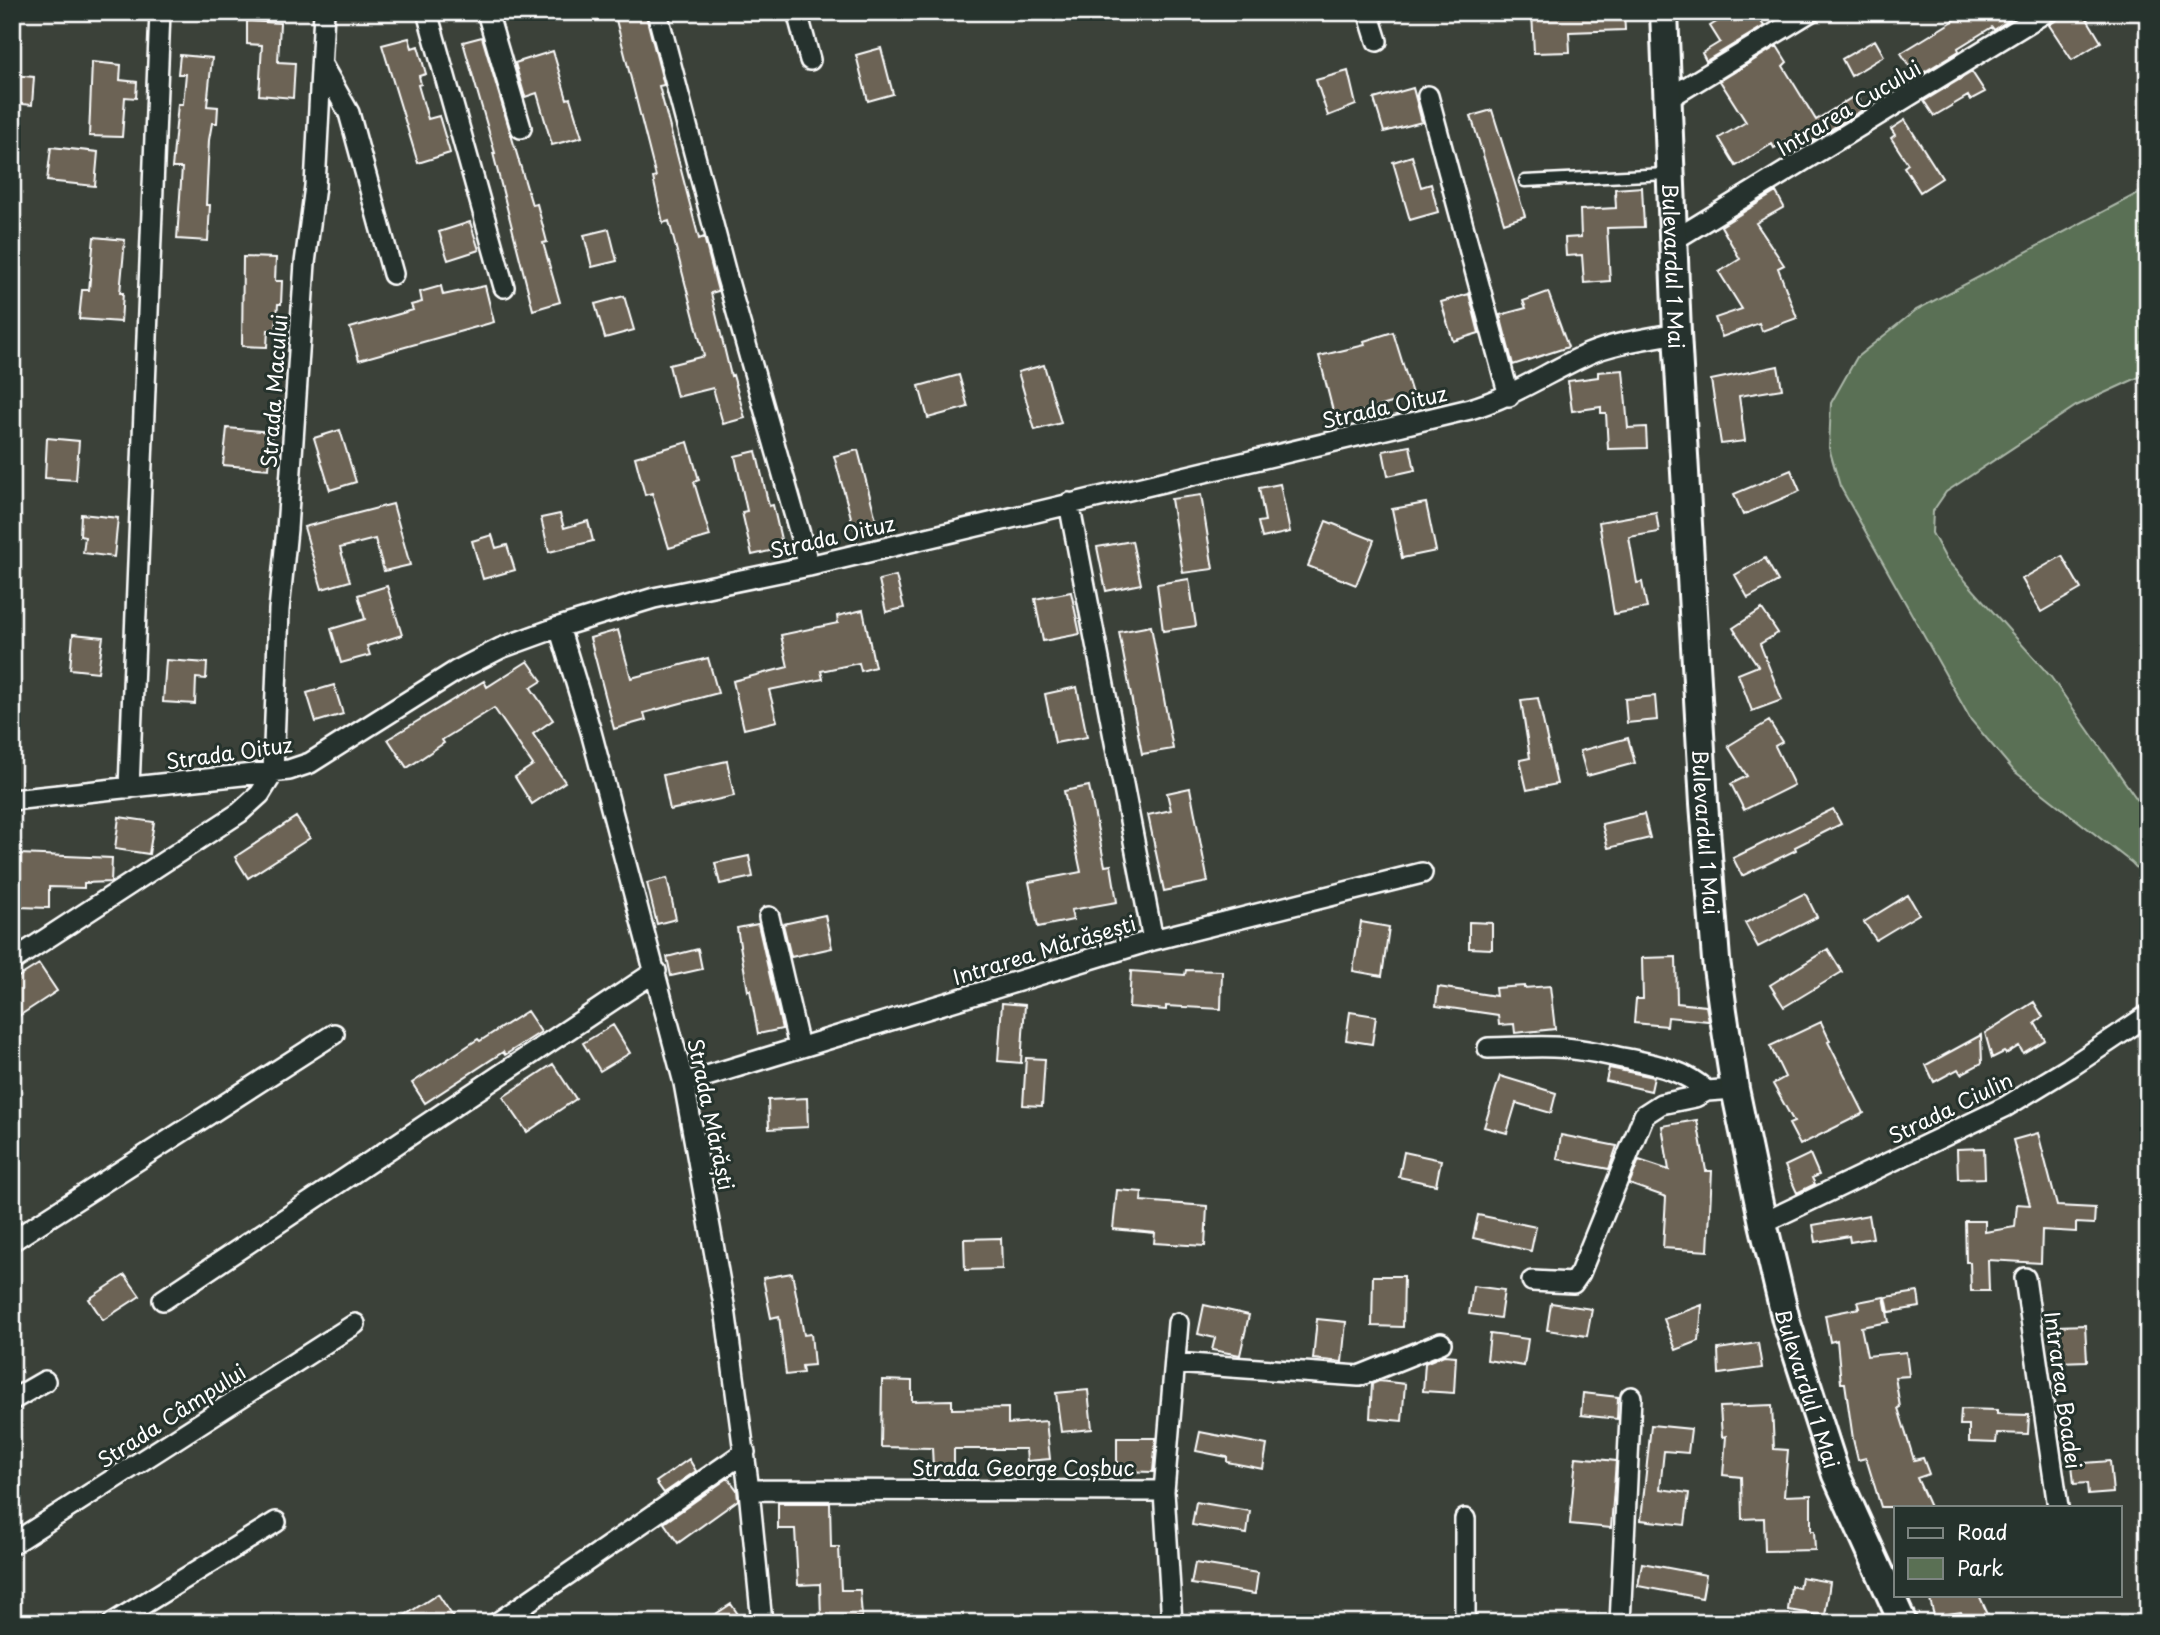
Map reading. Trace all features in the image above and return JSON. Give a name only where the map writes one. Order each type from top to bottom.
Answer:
[{"type":"main road","name":"Bulevardul 1 Mai","points":[[1664,12],[1677,333],[1716,960],[1735,1089],[1786,1320],[1836,1475],[1891,1585]]},
{"type":"main road","name":"Bulevardul 1 Mai","points":[[1894,1596],[1903,1623]]},
{"type":"street","points":[[129,788],[160,12]]},
{"type":"street","name":"Strada Macului","points":[[273,773],[279,610],[305,263],[315,186],[324,12]]},
{"type":"street","points":[[427,12],[504,286]]},
{"type":"street","points":[[487,12],[521,128]]},
{"type":"street","points":[[657,12],[726,274],[809,566]]},
{"type":"street","points":[[797,12],[810,60]]},
{"type":"street","points":[[1368,12],[1377,41]]},
{"type":"street","points":[[1669,98],[1810,12]]},
{"type":"street","name":"Intrarea Cucului","points":[[1674,240],[2046,12]]},
{"type":"street","points":[[321,64],[349,113],[393,274]]},
{"type":"street","points":[[1428,96],[1509,396]]},
{"type":"street","name":"Strada Oituz","points":[[12,800],[289,770],[310,762],[456,671],[501,648],[559,627],[654,598],[809,566],[1470,409],[1509,396],[1587,355],[1608,347],[1677,333]]},
{"type":"street","name":"Intrarea Mărășești","points":[[684,1083],[1153,940],[1069,503]]},
{"type":"street","name":"Strada Mărăști","points":[[559,627],[591,732],[684,1083],[726,1315],[749,1490],[762,1623]]},
{"type":"street","points":[[12,961],[239,813],[260,794],[273,773]]},
{"type":"street","points":[[1153,940],[1422,873]]},
{"type":"street","points":[[769,918],[799,1047]]},
{"type":"street","points":[[163,1300],[656,971]]},
{"type":"street","name":"Strada Ciulin","points":[[1763,1223],[2005,1107],[2148,1015]]},
{"type":"street","points":[[12,1241],[334,1034]]},
{"type":"street","points":[[1488,1048],[1582,1049],[1677,1071],[1693,1079],[1707,1091]]},
{"type":"street","points":[[1532,1281],[1573,1283],[1580,1273],[1644,1115],[1661,1104],[1695,1097],[1707,1091],[1735,1089]]},
{"type":"street","name":"Intrarea Boadei","points":[[2025,1278],[2058,1506]]},
{"type":"street","points":[[1164,1490],[1178,1323]]},
{"type":"street","name":"Strada Câmpului","points":[[12,1544],[355,1324]]},
{"type":"street","points":[[1175,1363],[1359,1376],[1441,1343]]},
{"type":"street","points":[[12,1400],[45,1381]]},
{"type":"street","points":[[1620,1623],[1631,1397]]},
{"type":"street","points":[[497,1623],[744,1452]]},
{"type":"street","name":"Strada George Coșbuc","points":[[749,1490],[1164,1490],[1172,1623]]},
{"type":"street","points":[[1465,1519],[1465,1623]]},
{"type":"street","points":[[113,1623],[276,1522]]},
{"type":"lane","points":[[1525,181],[1672,173]]},
{"type":"green space","points":[[2148,188],[2148,373],[2076,406],[1946,492],[1933,511],[1932,533],[1946,559],[2051,677],[2148,815],[2148,880],[2132,863],[2014,771],[1971,720],[1840,486],[1829,448],[1831,403],[1857,357],[1916,310]]},
{"type":"building","points":[[614,12],[645,12],[664,85],[659,86],[699,239],[704,237],[718,291],[711,293],[731,376],[733,375],[745,418],[723,424],[713,388],[677,397],[669,365],[704,356],[669,221],[663,223],[653,178],[656,177]]},
{"type":"building","points":[[1532,12],[1624,12],[1625,30],[1569,32],[1570,52],[1534,53]]},
{"type":"building","points":[[1733,12],[1755,12],[1764,26],[1706,61],[1702,53],[1720,42],[1710,26]]},
{"type":"building","points":[[1968,12],[2017,12],[1994,30],[1992,27],[1916,77],[1901,53]]},
{"type":"building","points":[[2069,12],[2083,12],[2101,42],[2072,60],[2049,25]]},
{"type":"building","points":[[247,21],[280,23],[278,62],[295,63],[293,98],[259,95],[262,45],[247,44]]},
{"type":"building","points":[[482,37],[532,205],[537,204],[547,242],[543,243],[560,302],[533,310],[495,153],[463,42]]},
{"type":"building","points":[[409,38],[412,48],[418,46],[426,74],[419,76],[421,84],[418,85],[428,119],[439,116],[450,153],[418,163],[382,45]]},
{"type":"building","points":[[1875,40],[1884,56],[1851,76],[1842,59]]},
{"type":"building","points":[[1777,46],[1787,62],[1783,66],[1816,120],[1856,95],[1864,109],[1797,150],[1790,139],[1774,148],[1772,144],[1736,166],[1719,138],[1746,122],[1720,81]]},
{"type":"building","points":[[881,48],[893,94],[868,101],[856,55]]},
{"type":"building","points":[[553,51],[582,137],[552,145],[537,93],[525,97],[515,63]]},
{"type":"building","points":[[180,55],[212,58],[207,106],[218,107],[217,123],[212,123],[209,140],[206,205],[210,205],[208,241],[177,239],[182,168],[172,168],[178,104],[183,104],[186,74],[178,74]]},
{"type":"building","points":[[92,62],[121,65],[120,80],[137,82],[136,98],[125,97],[122,137],[89,136]]},
{"type":"building","points":[[1348,71],[1356,105],[1328,116],[1316,80]]},
{"type":"building","points":[[1972,72],[1985,92],[1970,100],[1968,96],[1934,116],[1924,101]]},
{"type":"building","points":[[12,75],[34,77],[32,105],[12,103]]},
{"type":"building","points":[[1413,88],[1422,122],[1384,132],[1374,99]]},
{"type":"building","points":[[1492,110],[1525,216],[1504,223],[1471,116]]},
{"type":"building","points":[[1905,120],[1942,178],[1920,192],[1904,167],[1908,164],[1891,138],[1895,135],[1891,129]]},
{"type":"building","points":[[51,147],[98,152],[95,186],[47,181]]},
{"type":"building","points":[[1412,156],[1421,187],[1431,184],[1438,212],[1410,220],[1393,162]]},
{"type":"building","points":[[1642,187],[1644,227],[1607,228],[1610,281],[1584,283],[1582,255],[1566,256],[1565,238],[1581,237],[1580,210],[1616,208],[1615,189]]},
{"type":"building","points":[[1776,192],[1784,207],[1756,223],[1784,265],[1778,268],[1797,318],[1762,331],[1759,323],[1722,337],[1715,318],[1742,309],[1719,272],[1740,259],[1721,226]]},
{"type":"building","points":[[470,222],[479,250],[448,260],[439,232]]},
{"type":"building","points":[[609,229],[617,261],[592,267],[584,235]]},
{"type":"building","points":[[94,237],[125,240],[120,293],[123,293],[121,322],[79,319],[82,290],[89,290]]},
{"type":"building","points":[[243,257],[276,258],[275,281],[282,281],[281,304],[278,304],[276,330],[268,330],[267,347],[242,346]]},
{"type":"building","points":[[441,286],[443,295],[485,286],[494,322],[359,360],[350,328],[413,310],[411,305],[422,302],[420,292]]},
{"type":"building","points":[[1548,292],[1568,347],[1513,365],[1500,315],[1526,308],[1523,301]]},
{"type":"building","points":[[1469,294],[1479,333],[1453,341],[1441,302]]},
{"type":"building","points":[[624,296],[634,330],[605,338],[595,304]]},
{"type":"building","points":[[1393,332],[1413,397],[1335,419],[1319,356],[1365,345],[1364,341]]},
{"type":"building","points":[[1044,365],[1061,423],[1035,430],[1018,372]]},
{"type":"building","points":[[1778,366],[1782,389],[1739,396],[1745,441],[1721,444],[1711,380]]},
{"type":"building","points":[[1623,370],[1628,428],[1646,427],[1647,448],[1608,449],[1606,413],[1601,413],[1601,407],[1572,411],[1568,381],[1598,377],[1598,372]]},
{"type":"building","points":[[959,375],[968,407],[928,418],[919,386]]},
{"type":"building","points":[[227,428],[272,432],[269,469],[223,465]]},
{"type":"building","points":[[340,430],[356,482],[330,490],[314,438]]},
{"type":"building","points":[[47,438],[79,441],[76,480],[45,478]]},
{"type":"building","points":[[688,442],[699,480],[694,482],[710,536],[669,548],[652,493],[645,495],[635,457]]},
{"type":"building","points":[[1410,446],[1415,470],[1388,476],[1383,451]]},
{"type":"building","points":[[858,450],[879,531],[860,536],[858,527],[854,528],[834,456]]},
{"type":"building","points":[[756,451],[769,506],[773,505],[783,548],[752,555],[742,512],[747,511],[735,456]]},
{"type":"building","points":[[1791,470],[1800,491],[1743,515],[1734,494]]},
{"type":"building","points":[[1280,484],[1290,532],[1262,538],[1258,522],[1265,521],[1259,488]]},
{"type":"building","points":[[1201,495],[1213,569],[1183,573],[1171,499]]},
{"type":"building","points":[[1426,503],[1436,551],[1402,558],[1392,509]]},
{"type":"building","points":[[393,504],[410,565],[384,571],[375,539],[340,548],[350,581],[322,589],[304,527]]},
{"type":"building","points":[[1656,512],[1659,532],[1629,537],[1637,583],[1642,582],[1647,608],[1614,614],[1599,522]]},
{"type":"building","points":[[81,514],[118,518],[114,557],[83,553],[85,537],[80,536]]},
{"type":"building","points":[[560,514],[564,528],[588,521],[593,541],[549,552],[541,518]]},
{"type":"building","points":[[1326,521],[1374,540],[1356,585],[1308,566]]},
{"type":"building","points":[[492,535],[496,548],[507,545],[515,570],[483,579],[472,541]]},
{"type":"building","points":[[1132,541],[1141,584],[1106,591],[1097,547]]},
{"type":"building","points":[[2062,556],[2081,589],[2041,612],[2022,579]]},
{"type":"building","points":[[1765,558],[1778,581],[1748,598],[1735,575]]},
{"type":"building","points":[[896,576],[904,608],[886,612],[879,580]]},
{"type":"building","points":[[1189,579],[1196,626],[1163,631],[1157,584]]},
{"type":"building","points":[[387,586],[402,635],[367,646],[370,655],[341,663],[331,629],[365,619],[358,595]]},
{"type":"building","points":[[1071,592],[1080,634],[1043,641],[1035,599]]},
{"type":"building","points":[[1762,609],[1778,633],[1760,644],[1782,700],[1752,711],[1738,674],[1758,666],[1733,628]]},
{"type":"building","points":[[863,610],[875,667],[861,671],[859,663],[821,671],[823,679],[769,690],[777,721],[744,729],[733,681],[788,667],[781,635],[838,623],[837,616]]},
{"type":"building","points":[[1151,626],[1173,749],[1142,754],[1119,632]]},
{"type":"building","points":[[618,630],[631,678],[708,658],[718,693],[644,713],[646,720],[614,729],[590,638]]},
{"type":"building","points":[[73,634],[103,637],[98,672],[70,669]]},
{"type":"building","points":[[166,660],[207,663],[206,679],[196,678],[195,704],[163,702]]},
{"type":"building","points":[[528,661],[542,681],[531,688],[553,720],[533,734],[565,782],[532,804],[515,777],[533,765],[494,708],[442,740],[444,743],[407,768],[388,739],[484,681],[487,687]]},
{"type":"building","points":[[334,685],[343,714],[316,722],[307,693]]},
{"type":"building","points":[[1077,687],[1087,737],[1055,743],[1045,694]]},
{"type":"building","points":[[1655,696],[1657,720],[1627,723],[1625,699]]},
{"type":"building","points":[[1538,698],[1557,784],[1527,790],[1520,760],[1530,758],[1521,700]]},
{"type":"building","points":[[1769,721],[1782,742],[1775,746],[1794,785],[1744,810],[1731,784],[1747,776],[1728,746]]},
{"type":"building","points":[[1628,738],[1635,763],[1587,776],[1580,751]]},
{"type":"building","points":[[727,761],[734,796],[670,810],[663,775]]},
{"type":"building","points":[[1089,786],[1105,866],[1111,865],[1117,902],[1071,910],[1073,920],[1038,927],[1029,882],[1081,872],[1064,791]]},
{"type":"building","points":[[1190,788],[1208,882],[1164,891],[1148,815],[1171,810],[1167,793]]},
{"type":"building","points":[[1833,809],[1841,824],[1742,876],[1733,858]]},
{"type":"building","points":[[1644,814],[1650,838],[1608,848],[1602,824]]},
{"type":"building","points":[[119,817],[154,822],[149,854],[115,849]]},
{"type":"building","points":[[296,817],[310,838],[248,878],[235,857]]},
{"type":"building","points":[[19,854],[112,858],[111,882],[84,883],[84,888],[49,887],[49,908],[18,907]]},
{"type":"building","points":[[749,856],[753,877],[720,884],[715,863]]},
{"type":"building","points":[[667,878],[676,919],[657,924],[647,883]]},
{"type":"building","points":[[1805,893],[1817,917],[1758,947],[1745,923]]},
{"type":"building","points":[[1908,895],[1919,914],[1876,940],[1864,922]]},
{"type":"building","points":[[825,915],[832,948],[791,957],[783,924]]},
{"type":"building","points":[[1361,922],[1389,927],[1382,976],[1353,971]]},
{"type":"building","points":[[1469,922],[1492,923],[1492,949],[1469,948]]},
{"type":"building","points":[[758,924],[782,1029],[758,1034],[737,928]]},
{"type":"building","points":[[698,949],[702,969],[671,976],[667,957]]},
{"type":"building","points":[[1828,949],[1842,972],[1784,1007],[1770,985]]},
{"type":"building","points":[[1676,957],[1677,1003],[1706,1006],[1709,1021],[1668,1017],[1667,1026],[1634,1023],[1636,999],[1643,999],[1642,958]]},
{"type":"building","points":[[39,964],[57,991],[19,1016],[12,1006],[12,981]]},
{"type":"building","points":[[1186,970],[1222,971],[1221,1009],[1166,1006],[1166,1010],[1129,1007],[1131,971],[1185,975]]},
{"type":"building","points":[[1550,986],[1555,1029],[1515,1033],[1514,1024],[1499,1025],[1498,1015],[1436,1006],[1438,987],[1496,996],[1495,988]]},
{"type":"building","points":[[2034,1002],[2043,1017],[2035,1023],[2045,1040],[2023,1053],[2019,1046],[1992,1058],[1985,1033]]},
{"type":"building","points":[[1002,1003],[1025,1005],[1021,1063],[998,1061]]},
{"type":"building","points":[[527,1011],[541,1032],[505,1055],[503,1052],[425,1103],[412,1083],[478,1039],[480,1041]]},
{"type":"building","points":[[1350,1012],[1376,1016],[1372,1044],[1346,1040]]},
{"type":"building","points":[[1821,1022],[1830,1041],[1828,1042],[1864,1113],[1800,1145],[1789,1124],[1794,1122],[1773,1084],[1785,1077],[1770,1046]]},
{"type":"building","points":[[613,1025],[630,1053],[600,1071],[583,1043]]},
{"type":"building","points":[[1981,1035],[1982,1063],[1961,1074],[1958,1069],[1934,1082],[1926,1065]]},
{"type":"building","points":[[1026,1058],[1045,1059],[1042,1106],[1023,1105]]},
{"type":"building","points":[[553,1064],[576,1099],[527,1132],[503,1097]]},
{"type":"building","points":[[1609,1068],[1654,1077],[1651,1091],[1606,1081]]},
{"type":"building","points":[[1500,1076],[1556,1093],[1551,1113],[1516,1103],[1507,1133],[1484,1127]]},
{"type":"building","points":[[807,1098],[808,1127],[769,1129],[768,1100]]},
{"type":"building","points":[[1697,1120],[1706,1171],[1712,1171],[1708,1251],[1663,1248],[1666,1197],[1629,1184],[1639,1160],[1669,1170],[1662,1126]]},
{"type":"building","points":[[2038,1133],[2057,1206],[2095,1208],[2094,1224],[2076,1223],[2076,1232],[2042,1230],[2041,1263],[1988,1260],[1989,1291],[1971,1291],[1970,1262],[1966,1262],[1965,1221],[1985,1221],[1985,1232],[2015,1227],[2017,1204],[2030,1205],[2013,1140]]},
{"type":"building","points":[[1561,1135],[1617,1146],[1609,1169],[1557,1159]]},
{"type":"building","points":[[1984,1148],[1985,1178],[1958,1179],[1957,1149]]},
{"type":"building","points":[[1404,1152],[1441,1160],[1436,1185],[1399,1177]]},
{"type":"building","points":[[1810,1154],[1819,1175],[1812,1178],[1815,1184],[1797,1193],[1785,1166]]},
{"type":"building","points":[[1117,1190],[1142,1192],[1141,1201],[1207,1206],[1205,1246],[1154,1243],[1155,1233],[1113,1229]]},
{"type":"building","points":[[1478,1215],[1536,1227],[1531,1251],[1473,1238]]},
{"type":"building","points":[[1869,1215],[1873,1238],[1850,1242],[1849,1236],[1816,1242],[1813,1225]]},
{"type":"building","points":[[1001,1238],[1002,1269],[965,1270],[964,1239]]},
{"type":"building","points":[[792,1273],[804,1335],[811,1334],[814,1365],[802,1366],[803,1373],[786,1375],[779,1316],[771,1318],[763,1278]]},
{"type":"building","points":[[125,1275],[140,1296],[103,1320],[89,1299]]},
{"type":"building","points":[[1373,1276],[1404,1276],[1403,1327],[1372,1326]]},
{"type":"building","points":[[1473,1286],[1504,1290],[1500,1318],[1469,1314]]},
{"type":"building","points":[[1918,1292],[1920,1307],[1889,1312],[1886,1297]]},
{"type":"building","points":[[1884,1297],[1889,1322],[1861,1327],[1867,1356],[1906,1352],[1909,1376],[1895,1377],[1898,1408],[1914,1460],[1923,1458],[1929,1474],[1917,1478],[1930,1506],[1881,1507],[1866,1458],[1858,1460],[1845,1383],[1841,1383],[1837,1340],[1830,1342],[1825,1315],[1860,1308],[1858,1302]]},
{"type":"building","points":[[1551,1303],[1592,1309],[1587,1336],[1547,1330]]},
{"type":"building","points":[[1204,1305],[1249,1315],[1240,1355],[1212,1350],[1215,1338],[1198,1334]]},
{"type":"building","points":[[1702,1305],[1699,1341],[1676,1350],[1664,1319]]},
{"type":"building","points":[[1317,1319],[1346,1322],[1342,1362],[1313,1359]]},
{"type":"building","points":[[2085,1325],[2087,1361],[2058,1362],[2057,1326]]},
{"type":"building","points":[[1490,1334],[1528,1339],[1524,1366],[1487,1360]]},
{"type":"building","points":[[1758,1343],[1762,1368],[1719,1374],[1718,1349]]},
{"type":"building","points":[[1444,1355],[1456,1356],[1454,1393],[1423,1391],[1425,1363]]},
{"type":"building","points":[[882,1380],[912,1381],[912,1401],[952,1400],[952,1409],[1008,1408],[1008,1424],[1046,1421],[1050,1459],[1027,1461],[1026,1449],[954,1449],[954,1467],[933,1467],[932,1448],[881,1447]]},
{"type":"building","points":[[1379,1381],[1405,1384],[1402,1421],[1370,1418],[1372,1384]]},
{"type":"building","points":[[1088,1390],[1092,1429],[1061,1432],[1056,1393]]},
{"type":"building","points":[[1583,1393],[1618,1397],[1617,1419],[1581,1415]]},
{"type":"building","points":[[1772,1405],[1774,1449],[1788,1450],[1784,1496],[1811,1495],[1811,1531],[1814,1531],[1815,1550],[1765,1551],[1764,1518],[1742,1519],[1741,1477],[1723,1475],[1726,1436],[1722,1437],[1720,1407]]},
{"type":"building","points":[[1961,1409],[1997,1410],[1997,1414],[2029,1415],[2028,1434],[1997,1433],[1996,1443],[1969,1442],[1969,1425],[1960,1425]]},
{"type":"building","points":[[1651,1425],[1691,1429],[1688,1453],[1664,1451],[1660,1489],[1689,1493],[1685,1525],[1641,1520]]},
{"type":"building","points":[[1200,1432],[1267,1445],[1263,1469],[1227,1462],[1227,1457],[1196,1451]]},
{"type":"building","points":[[1117,1438],[1156,1438],[1153,1472],[1117,1471]]},
{"type":"building","points":[[1576,1457],[1616,1461],[1611,1528],[1570,1524]]},
{"type":"building","points":[[689,1459],[696,1471],[664,1493],[656,1482]]},
{"type":"building","points":[[2110,1461],[2113,1493],[2088,1495],[2087,1483],[2074,1484],[2072,1464]]},
{"type":"building","points":[[728,1478],[737,1490],[738,1500],[678,1543],[664,1523]]},
{"type":"building","points":[[1196,1502],[1250,1511],[1247,1534],[1192,1525]]},
{"type":"building","points":[[778,1503],[830,1503],[831,1547],[839,1547],[841,1590],[860,1590],[862,1617],[821,1618],[820,1584],[798,1585],[795,1529],[778,1529]]},
{"type":"building","points":[[1195,1563],[1258,1573],[1255,1594],[1191,1584]]},
{"type":"building","points":[[1642,1563],[1706,1575],[1702,1598],[1638,1586]]},
{"type":"building","points":[[1801,1577],[1830,1582],[1825,1616],[1788,1610],[1791,1586],[1799,1588]]},
{"type":"building","points":[[438,1594],[457,1623],[393,1623]]},
{"type":"building","points":[[1979,1596],[1992,1623],[1965,1623],[1961,1612],[1934,1616],[1930,1599]]},
{"type":"building","points":[[731,1604],[744,1623],[702,1623]]}]
